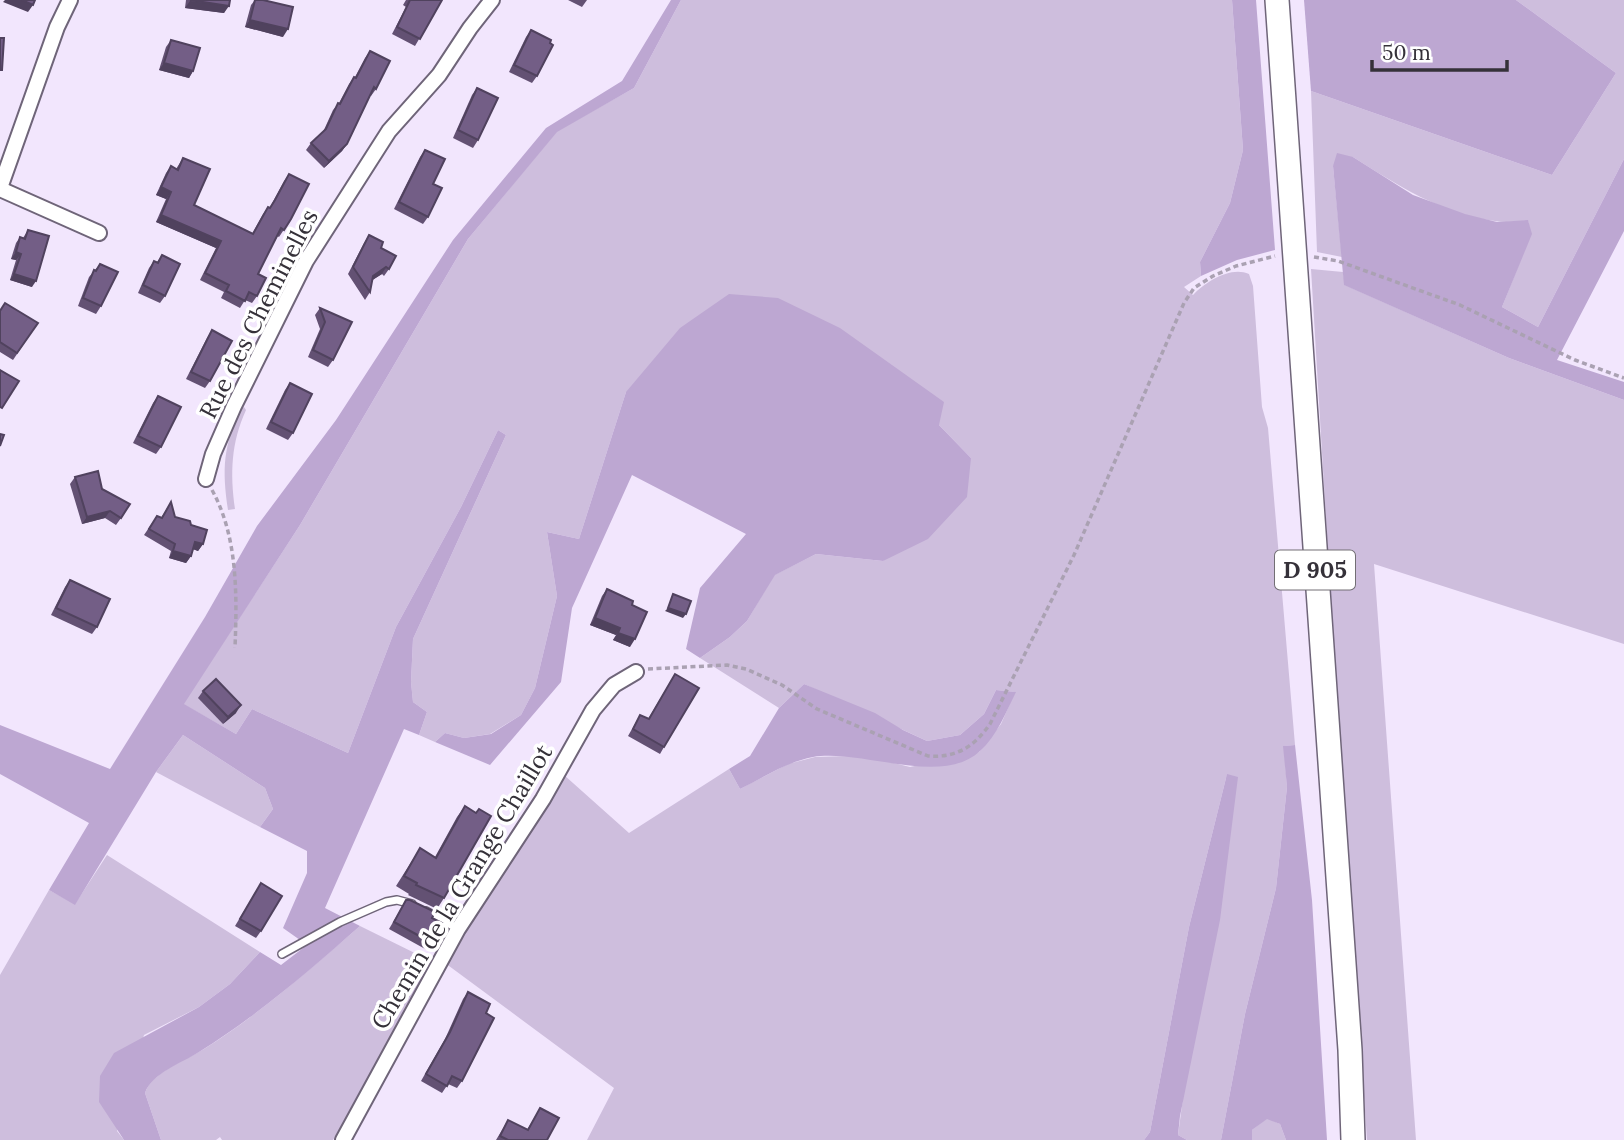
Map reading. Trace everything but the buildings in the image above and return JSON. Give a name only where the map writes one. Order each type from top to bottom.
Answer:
[{"type":"main road","name":"D 905","points":[[1277,0],[1350,1050],[1353,1140]]},
{"type":"street","points":[[70,0],[57,27],[0,189],[99,233]]},
{"type":"street","name":"Rue des Cheminelles","points":[[206,479],[213,454],[234,407],[306,261],[389,131],[439,75],[491,0]]},
{"type":"street","name":"Chemin de la Grange Chaillot","points":[[343,1140],[458,929],[543,799],[593,710],[614,685],[636,672]]},
{"type":"lane","points":[[282,954],[340,922],[397,900],[408,902],[458,929]]},
{"type":"path","points":[[636,672],[727,665],[746,669],[782,685],[817,709],[928,755],[939,757],[963,751],[974,744],[990,724],[1074,555],[1184,303],[1194,288],[1236,266],[1261,259],[1294,256],[1338,261],[1460,305],[1575,360],[1624,378]]},
{"type":"path","points":[[206,479],[225,512],[237,597],[235,648]]},
{"type":"shaded area","points":[[671,0],[681,0],[634,88],[557,132],[468,239],[300,525],[184,704],[236,734],[252,709],[348,753],[396,627],[461,507],[498,430],[506,435],[413,639],[413,702],[427,712],[419,735],[404,729],[325,908],[360,926],[262,1008],[154,1080],[145,1093],[161,1140],[124,1140],[99,1102],[100,1076],[114,1053],[199,1007],[230,984],[260,952],[281,965],[307,945],[283,928],[307,873],[307,851],[260,827],[273,809],[265,788],[183,735],[156,772],[75,905],[49,890],[89,823],[0,774],[0,725],[110,769],[205,617],[257,526],[336,420],[453,240],[546,128],[622,81]]},
{"type":"shaded area","points":[[681,0],[1232,0],[1243,150],[1230,203],[1200,262],[1201,276],[1184,287],[1193,295],[1211,281],[1234,272],[1249,274],[1253,286],[1295,745],[1284,746],[1287,787],[1276,888],[1245,1014],[1221,1140],[1187,1140],[1178,1135],[1227,774],[1189,927],[1150,1132],[1144,1140],[587,1140],[614,1088],[445,963],[564,775],[629,833],[729,769],[740,789],[788,764],[815,757],[848,756],[910,767],[979,752],[1001,724],[1015,692],[996,690],[984,714],[960,735],[927,741],[804,684],[779,708],[700,658],[747,621],[774,575],[816,554],[883,561],[971,458],[939,425],[626,392],[579,539],[547,532],[557,596],[535,688],[521,715],[490,734],[464,738],[445,733],[435,742],[419,735],[427,712],[413,702],[413,639],[506,435],[498,430],[461,507],[396,627],[348,753],[252,709],[236,734],[183,704],[300,525],[468,239],[557,131],[634,88]]},
{"type":"shaded area","points":[[1232,0],[1256,0],[1275,250],[1237,260],[1201,276],[1200,262],[1230,203],[1243,150]]},
{"type":"shaded area","points":[[1304,0],[1516,0],[1616,73],[1552,175],[1311,91]]},
{"type":"shaded area","points":[[1516,0],[1624,0],[1624,159],[1538,327],[1502,307],[1531,234],[1528,221],[1499,222],[1457,212],[1403,188],[1353,157],[1333,166],[1342,257],[1317,252],[1311,91],[1552,175],[1616,73]]},
{"type":"shaded area","points":[[1337,153],[1353,157],[1413,195],[1465,214],[1497,222],[1528,220],[1532,234],[1502,307],[1538,327],[1624,159],[1624,231],[1557,360],[1624,382],[1624,400],[1509,358],[1344,285],[1333,166]]},
{"type":"shaded area","points":[[1311,269],[1343,272],[1345,285],[1509,358],[1624,400],[1624,644],[1374,564],[1416,1140],[1367,1140]]},
{"type":"shaded area","points":[[729,294],[778,298],[840,328],[944,402],[939,425],[971,458],[967,497],[928,539],[883,561],[816,554],[775,575],[747,621],[700,658],[686,649],[700,588],[746,534],[632,475],[572,608],[561,682],[490,765],[435,742],[445,733],[464,738],[491,734],[521,715],[535,688],[557,596],[547,532],[579,539],[626,392],[680,328]]},
{"type":"shaded area","points":[[244,407],[246,410],[237,434],[233,458],[235,509],[228,510],[225,482],[227,446]]},
{"type":"shaded area","points":[[804,684],[875,713],[927,741],[960,735],[984,714],[996,690],[1016,692],[991,738],[980,751],[964,761],[945,766],[923,767],[833,756],[813,757],[785,766],[740,789],[729,769],[750,756],[779,708]]},
{"type":"shaded area","points":[[183,735],[265,788],[273,809],[260,827],[156,772]]},
{"type":"shaded area","points":[[1295,745],[1312,900],[1327,1140],[1286,1140],[1280,1124],[1267,1119],[1252,1130],[1252,1140],[1221,1140],[1245,1014],[1276,888],[1287,787],[1283,746]]},
{"type":"shaded area","points":[[1227,774],[1238,777],[1220,920],[1180,1116],[1178,1135],[1187,1140],[1144,1140],[1150,1132],[1189,927]]},
{"type":"shaded area","points":[[107,855],[260,952],[230,984],[199,1007],[144,1035],[117,1131],[124,1140],[0,1140],[0,975],[49,890],[75,904]]},
{"type":"shaded area","points":[[360,926],[435,963],[333,1140],[222,1140],[220,1137],[216,1140],[161,1140],[145,1093],[155,1079],[245,1021]]},
{"type":"shaded area","points":[[1267,1118],[1280,1124],[1286,1140],[1252,1140],[1252,1130]]}]
